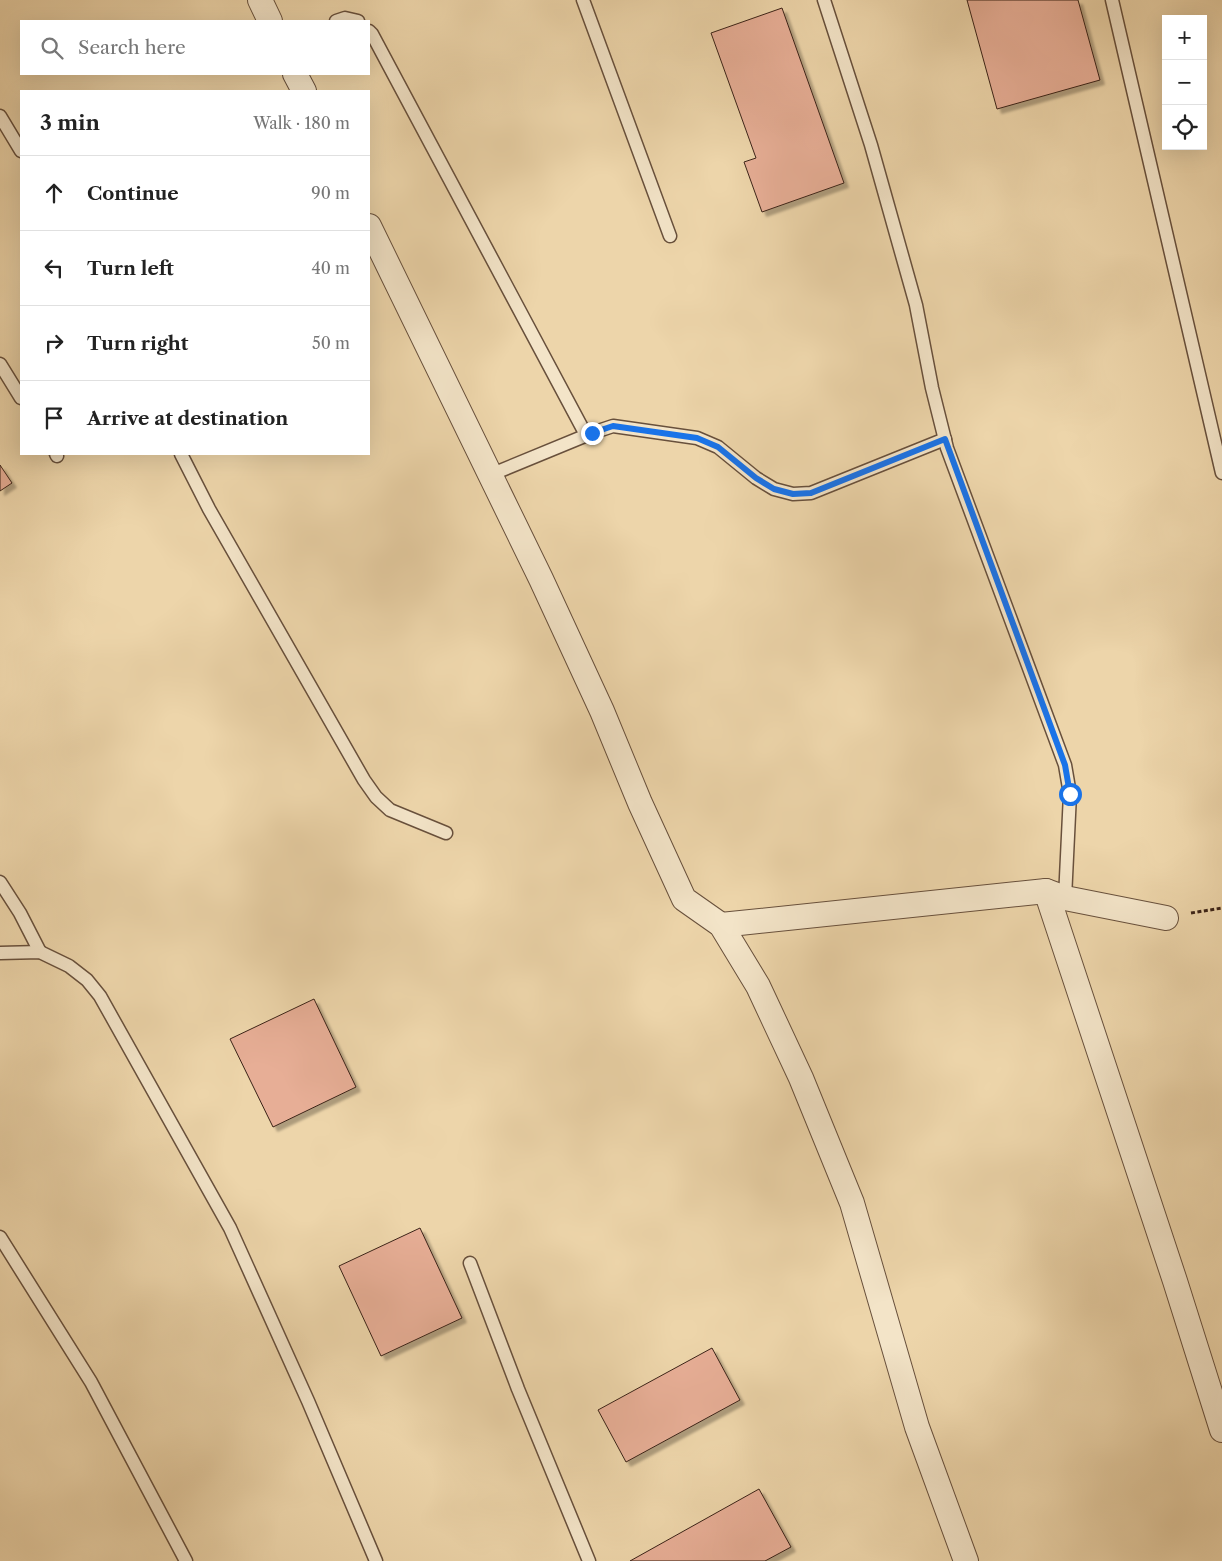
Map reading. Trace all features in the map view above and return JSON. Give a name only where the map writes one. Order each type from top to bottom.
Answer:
[{"type":"street","points":[[260,0],[270,20]]},
{"type":"street","points":[[296,75],[304,90]]},
{"type":"street","points":[[370,228],[602,711],[640,804],[684,899],[721,924],[758,986],[801,1078],[852,1203],[917,1427],[966,1561]]},
{"type":"street","points":[[721,924],[1056,895],[1166,918]]},
{"type":"street","points":[[1056,895],[1222,1430]]},
{"type":"lane","points":[[583,0],[670,236]]},
{"type":"lane","points":[[824,0],[871,145],[916,304],[932,388],[945,439],[1065,765],[1070,794],[1056,895]]},
{"type":"lane","points":[[1112,0],[1222,473]]},
{"type":"lane","points":[[339,20],[345,18],[354,20]]},
{"type":"lane","points":[[370,32],[586,436]]},
{"type":"lane","points":[[0,116],[20,149]]},
{"type":"lane","points":[[0,364],[20,396]]},
{"type":"lane","points":[[490,475],[613,426],[697,438],[718,447],[756,478],[774,489],[793,494],[811,493],[945,439]]},
{"type":"lane","points":[[182,455],[214,517],[364,780],[376,797],[390,810],[446,833]]},
{"type":"lane","points":[[0,882],[20,913],[40,952]]},
{"type":"lane","points":[[0,953],[40,952],[69,966],[87,980],[100,996],[230,1228],[308,1401],[376,1561]]},
{"type":"lane","points":[[0,1237],[91,1382],[186,1561]]},
{"type":"lane","points":[[470,1263],[518,1389],[589,1561]]},
{"type":"building","points":[[967,0],[1078,0],[1100,80],[997,109]]},
{"type":"building","points":[[782,8],[844,183],[762,212],[744,162],[756,158],[711,33]]},
{"type":"building","points":[[0,465],[12,483],[0,491]]},
{"type":"building","points":[[314,999],[356,1087],[273,1127],[230,1039]]},
{"type":"building","points":[[420,1228],[462,1318],[381,1356],[339,1266]]},
{"type":"building","points":[[712,1348],[740,1400],[626,1462],[598,1410]]},
{"type":"building","points":[[759,1489],[791,1547],[765,1561],[630,1561]]},
{"type":"route","points":[[592,433],[613,426],[697,438],[718,447],[756,478],[774,489],[793,494],[811,493],[945,439],[1065,765],[1070,794]]}]
